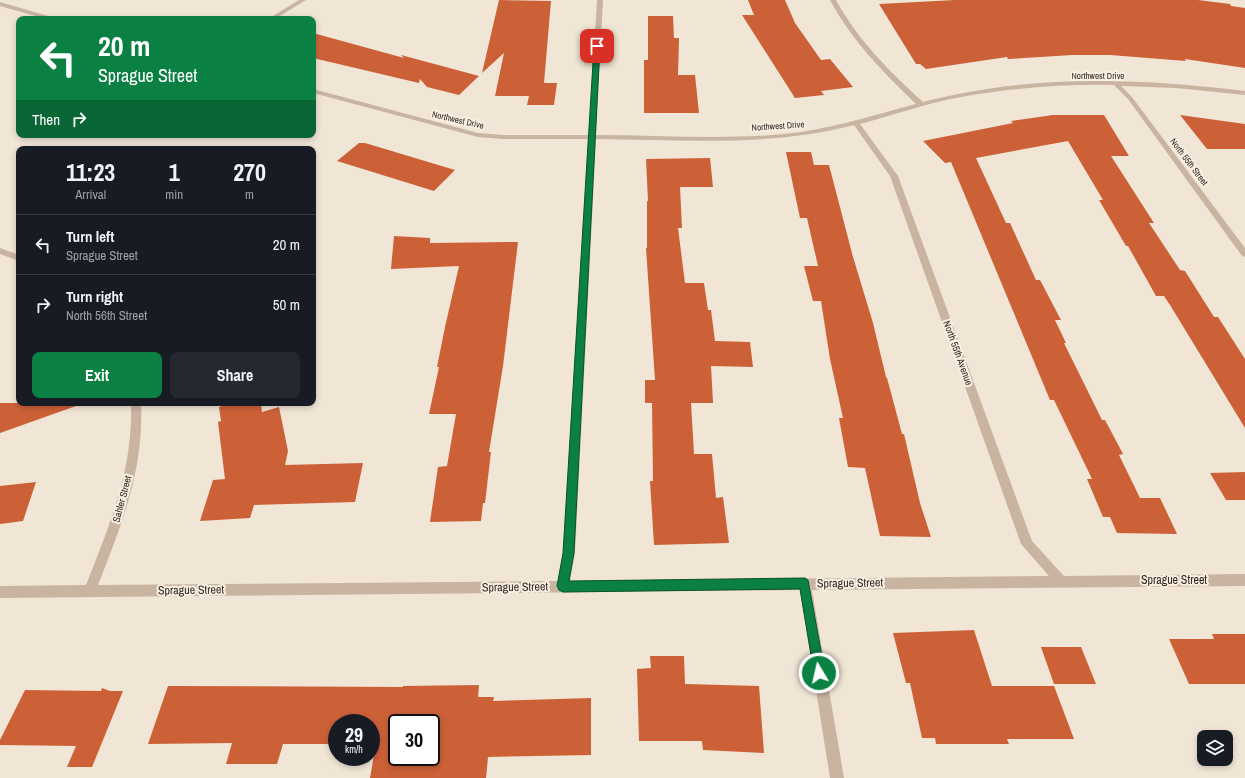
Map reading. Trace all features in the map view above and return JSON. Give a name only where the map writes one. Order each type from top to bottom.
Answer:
[{"type":"street","points":[[276,16],[303,0]]},
{"type":"street","points":[[563,586],[569,553],[600,0]]},
{"type":"street","points":[[833,0],[850,30],[874,59],[921,104]]},
{"type":"street","points":[[0,4],[42,16]]},
{"type":"street","name":"Northwest Drive","points":[[316,92],[455,130],[478,135],[503,137],[774,137],[817,132],[856,123],[921,104],[962,95],[1009,89],[1070,84],[1116,84],[1194,88],[1245,93]]},
{"type":"street","name":"North 55th Street","points":[[1116,84],[1130,98],[1245,254]]},
{"type":"street","name":"North 55th Avenue","points":[[856,123],[864,136],[886,162],[894,176],[1027,544],[1061,581]]},
{"type":"street","points":[[0,251],[16,257]]},
{"type":"street","name":"Sahler Street","points":[[90,591],[116,524],[128,482],[136,440],[136,406]]},
{"type":"street","name":"Sprague Street","points":[[0,592],[1245,580]]},
{"type":"street","points":[[805,584],[837,778]]},
{"type":"building","points":[[499,0],[551,1],[544,83],[557,83],[554,105],[527,105],[529,96],[495,96],[504,53],[482,73]]},
{"type":"building","points":[[748,0],[785,0],[795,23],[821,60],[830,59],[853,87],[821,91],[824,95],[795,98],[742,15],[754,15]]},
{"type":"building","points":[[955,0],[1198,0],[1230,4],[1231,6],[1245,8],[1245,68],[1185,59],[1186,61],[1110,55],[1072,55],[1008,59],[1007,57],[926,69],[920,64],[916,64],[879,4]]},
{"type":"building","points":[[648,16],[673,16],[674,38],[679,38],[678,75],[695,75],[699,113],[644,113],[644,60],[648,60]]},
{"type":"building","points":[[316,34],[404,58],[401,55],[479,76],[459,95],[427,87],[420,79],[419,83],[316,59]]},
{"type":"building","points":[[1053,115],[1104,115],[1129,156],[1111,156],[1154,223],[1149,223],[1180,270],[1185,271],[1214,317],[1218,317],[1245,359],[1245,428],[1164,296],[1156,296],[1128,246],[1126,246],[1099,200],[1103,200],[1068,141],[976,158],[1006,223],[1010,223],[1036,280],[1040,280],[1061,320],[1055,320],[1066,343],[1064,343],[1102,420],[1105,420],[1123,454],[1119,455],[1140,498],[1160,498],[1177,534],[1117,533],[1110,517],[1103,517],[1087,479],[1092,479],[1054,400],[1050,400],[951,162],[945,163],[923,141],[1013,123],[1011,121]]},
{"type":"building","points":[[1180,115],[1245,124],[1245,149],[1207,149]]},
{"type":"building","points":[[359,143],[365,143],[455,170],[434,191],[337,161]]},
{"type":"building","points":[[786,152],[811,152],[814,165],[829,165],[853,257],[873,323],[886,377],[902,434],[904,434],[920,503],[931,537],[880,536],[865,468],[848,467],[839,418],[843,418],[830,359],[821,301],[813,301],[804,266],[818,266],[807,218],[800,218]]},
{"type":"building","points":[[710,158],[713,187],[680,187],[682,228],[678,228],[685,283],[704,283],[708,310],[711,310],[715,341],[750,342],[753,367],[711,366],[713,403],[691,403],[694,454],[712,454],[716,498],[723,497],[729,543],[654,545],[650,481],[653,481],[652,403],[645,403],[645,380],[655,380],[646,248],[648,201],[646,159]]},
{"type":"building","points":[[394,236],[430,238],[430,243],[518,242],[503,366],[489,452],[491,452],[485,503],[483,503],[481,521],[430,522],[438,467],[447,466],[456,414],[429,414],[439,367],[437,367],[445,327],[459,266],[391,269]]},
{"type":"building","points":[[0,403],[16,403],[16,406],[76,406],[0,433]]},
{"type":"building","points":[[261,406],[262,412],[279,407],[288,451],[285,465],[363,463],[355,502],[254,505],[250,518],[200,521],[213,480],[225,479],[218,422],[221,421],[219,407]]},
{"type":"building","points":[[1245,472],[1245,500],[1226,500],[1210,473]]},
{"type":"building","points":[[36,482],[23,521],[0,524],[0,486]]},
{"type":"building","points":[[974,630],[992,686],[1054,686],[1074,739],[1007,739],[1009,744],[936,744],[935,738],[922,738],[910,683],[906,683],[893,633]]},
{"type":"building","points":[[1212,634],[1245,634],[1245,684],[1189,684],[1169,639],[1214,639]]},
{"type":"building","points":[[1041,647],[1081,647],[1096,684],[1054,684]]},
{"type":"building","points":[[650,656],[684,656],[685,684],[759,686],[764,753],[703,750],[702,741],[639,741],[637,669],[651,668]]},
{"type":"building","points":[[479,685],[478,697],[494,697],[493,701],[591,698],[591,755],[488,757],[486,778],[370,778],[372,766],[380,766],[380,714],[328,714],[328,744],[283,744],[277,764],[226,764],[232,743],[148,744],[168,686],[403,687]]},
{"type":"building","points":[[102,688],[110,691],[123,691],[92,767],[67,767],[76,746],[0,745],[0,740],[25,690],[101,691]]},
{"type":"route","points":[[597,46],[569,553],[563,586],[805,584],[819,673]]}]
